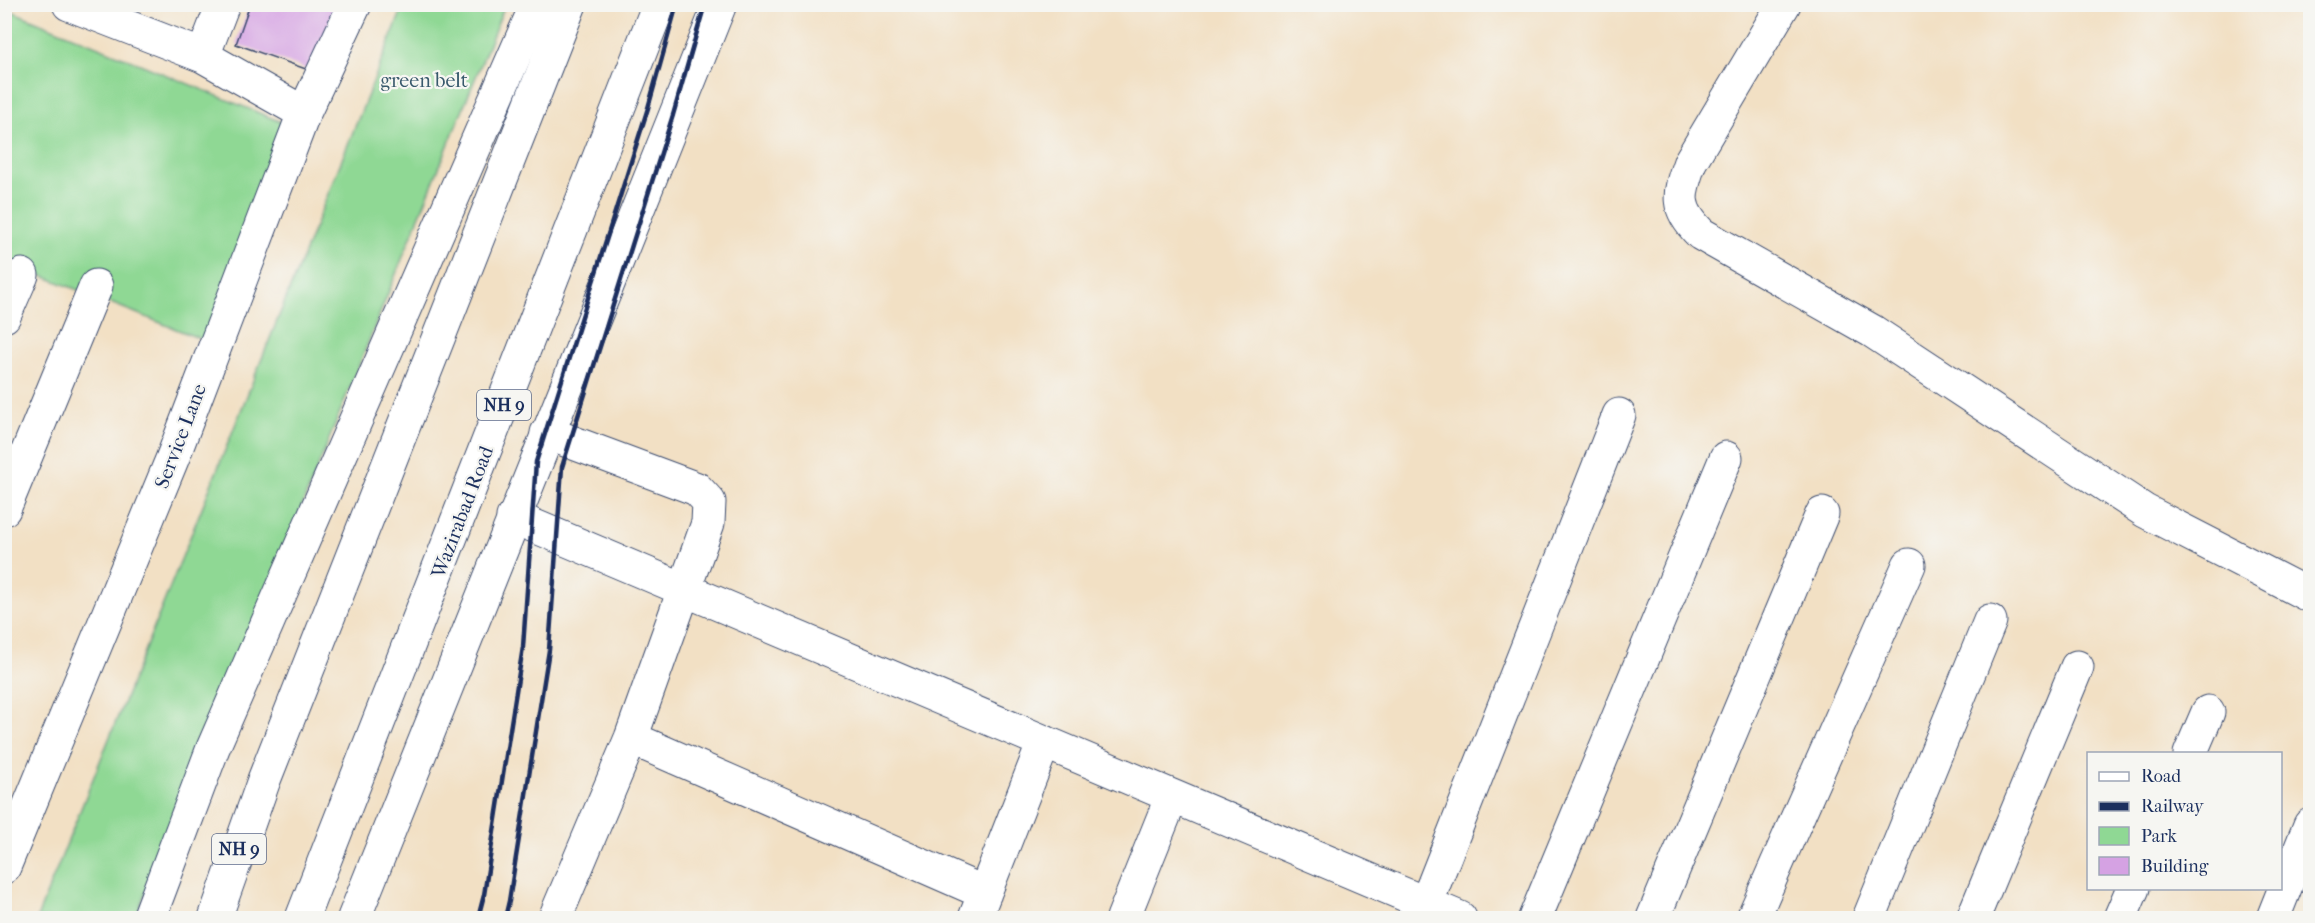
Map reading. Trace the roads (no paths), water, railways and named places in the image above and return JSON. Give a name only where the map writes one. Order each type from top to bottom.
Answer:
[{"type":"main road","points":[[69,4],[131,15],[304,114]]},
{"type":"main road","points":[[203,56],[222,4]]},
{"type":"main road","name":"Service Lane","points":[[4,867],[173,457],[304,114],[355,4]]},
{"type":"main road","points":[[149,918],[213,748],[537,4]]},
{"type":"main road","name":"NH 9","points":[[215,918],[264,780],[570,4]]},
{"type":"main road","name":"Wazirabad Road","points":[[302,918],[659,4]]},
{"type":"main road","points":[[354,918],[513,516],[720,4]]},
{"type":"main road","points":[[1784,4],[1690,162],[1681,187],[1680,206],[1688,220],[1701,234],[1872,331],[2145,511],[2310,596]]},
{"type":"main road","points":[[4,316],[22,275]]},
{"type":"main road","points":[[4,509],[96,286]]},
{"type":"main road","points":[[1426,904],[1619,415]]},
{"type":"main road","points":[[547,433],[697,489],[709,502],[708,523],[686,590],[631,738],[555,918]]},
{"type":"main road","points":[[1536,918],[1726,458]]},
{"type":"main road","points":[[1653,918],[1822,514]]},
{"type":"main road","points":[[513,516],[1460,918]]},
{"type":"main road","points":[[1753,918],[1909,565]]},
{"type":"main road","points":[[1869,918],[1990,621]]},
{"type":"main road","points":[[1973,918],[2076,667]]},
{"type":"main road","points":[[2190,752],[2208,712]]},
{"type":"main road","points":[[631,738],[980,906],[1044,742]]},
{"type":"main road","points":[[1123,918],[1172,796]]},
{"type":"main road","points":[[2273,918],[2310,825]]},
{"type":"main road","points":[[2120,918],[2132,890]]},
{"type":"railway","points":[[478,918],[484,895],[523,647],[536,462],[648,108],[677,4]]},
{"type":"railway","points":[[505,918],[549,650],[562,467],[673,115],[705,4]]},
{"type":"park label","name":"green belt","points":[[424,80]]}]
